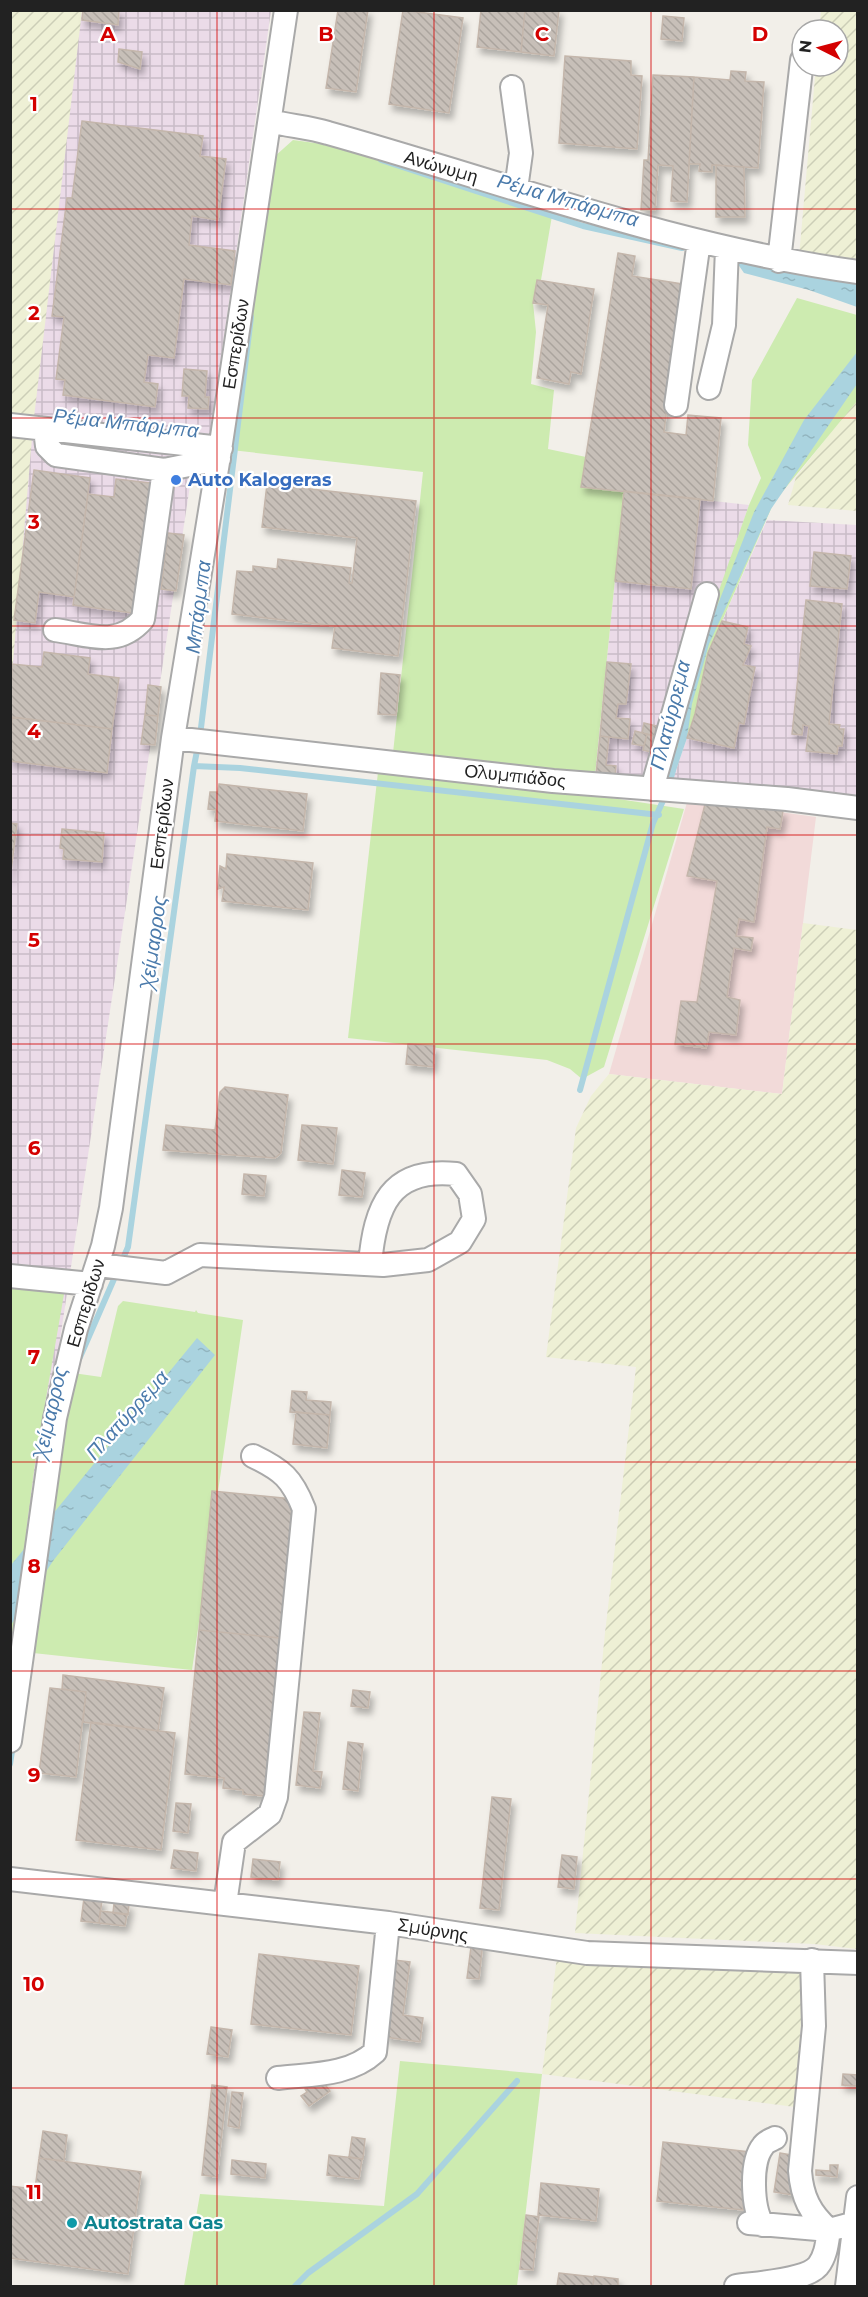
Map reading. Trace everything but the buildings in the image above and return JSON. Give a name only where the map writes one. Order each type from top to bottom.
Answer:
[{"type":"street","name":"Εσπερίδων","points":[[10,1741],[48,1454],[76,1329],[94,1275],[111,1208],[173,738],[220,454],[286,10]]},
{"type":"street","points":[[779,261],[800,78]]},
{"type":"street","points":[[513,87],[521,153],[516,189]]},
{"type":"street","name":"Ανώνυμη","points":[[270,121],[327,132],[699,241],[779,261],[858,273]]},
{"type":"street","points":[[676,405],[699,241]]},
{"type":"street","points":[[709,388],[724,325],[728,248]]},
{"type":"street","points":[[10,425],[220,454]]},
{"type":"street","points":[[45,429],[47,446],[56,455],[164,470],[220,454]]},
{"type":"street","points":[[55,630],[114,638],[131,632],[143,619],[164,470]]},
{"type":"street","points":[[652,789],[707,594]]},
{"type":"street","name":"Ολυμπιάδος","points":[[173,738],[543,780],[858,808]]},
{"type":"street","points":[[10,1276],[166,1273],[200,1255],[370,1264],[428,1260],[460,1242],[474,1219],[470,1194],[456,1174],[415,1175],[399,1186],[383,1206],[373,1232],[370,1264]]},
{"type":"street","points":[[225,1904],[234,1842],[270,1814],[276,1797],[304,1509],[296,1487],[279,1468],[253,1456]]},
{"type":"street","name":"Σμύρνης","points":[[10,1879],[388,1923],[588,1953],[858,1963]]},
{"type":"street","points":[[278,2078],[343,2071],[365,2061],[375,2052],[388,1923]]},
{"type":"street","points":[[812,1960],[813,2026],[800,2171],[801,2191],[810,2209],[829,2230]]},
{"type":"street","points":[[775,2138],[763,2145],[758,2156],[754,2201],[756,2224],[829,2230],[855,2223]]},
{"type":"street","points":[[847,2286],[858,2197]]},
{"type":"street","points":[[736,2286],[799,2276],[817,2268],[824,2255],[829,2230]]},
{"type":"shaded area","points":[[11,11],[271,11],[208,447],[196,446],[57,1359],[35,1474],[11,1664]]},
{"type":"shaded area","points":[[624,491],[749,505],[718,596],[652,765],[640,779],[595,775]]},
{"type":"shaded area","points":[[767,520],[857,525],[857,796],[672,782],[695,714],[708,653]]},
{"type":"shaded area","points":[[688,799],[816,817],[782,1094],[609,1074]]},
{"type":"green space","points":[[11,11],[82,11],[33,426],[11,686]]},
{"type":"green space","points":[[821,11],[857,11],[857,274],[798,268],[815,78],[850,78],[850,18],[820,18]]},
{"type":"green space","points":[[293,140],[322,144],[553,210],[541,280],[537,280],[533,303],[536,332],[531,384],[554,390],[548,449],[586,457],[581,487],[624,491],[595,775],[393,753],[423,472],[231,450],[274,157]]},
{"type":"green space","points":[[797,298],[857,315],[857,401],[774,502],[708,653],[695,714],[670,783],[692,667],[749,505],[761,478],[748,445],[752,380]]},
{"type":"green space","points":[[857,399],[857,511],[788,505],[796,477]]},
{"type":"green space","points":[[378,772],[579,793],[684,809],[604,1067],[582,1079],[570,1069],[547,1060],[348,1038]]},
{"type":"green space","points":[[803,923],[857,930],[857,1949],[814,1944],[575,1933],[605,1633],[636,1367],[546,1357],[576,1128],[591,1096],[609,1074],[782,1094]]},
{"type":"green space","points":[[11,1288],[64,1294],[36,1456],[26,1533],[37,1520],[73,1373],[101,1377],[118,1306],[123,1301],[195,1312],[196,1310],[198,1313],[243,1320],[192,1670],[33,1653],[37,1596],[15,1622],[11,1654]]},
{"type":"green space","points":[[558,1949],[805,1967],[795,2107],[542,2074]]},
{"type":"green space","points":[[400,2061],[542,2074],[517,2286],[184,2286],[200,2194],[384,2206]]},
{"type":"water","points":[[735,260],[811,277],[857,281],[857,307],[809,290],[744,273]]},
{"type":"water","points":[[857,352],[857,384],[771,509],[709,644],[692,704],[687,738],[672,782],[682,718],[702,645],[754,512],[804,420]]},
{"type":"water","points":[[197,1338],[215,1355],[53,1561],[11,1625],[11,1565]]},
{"type":"waterway","name":"Ρέμα Μπάρμπα","points":[[381,160],[583,226],[682,248]]},
{"type":"waterway","name":"Ρέμα Μπάρμπα","points":[[792,272],[829,278]]},
{"type":"waterway","name":"Μπάρμπα","points":[[200,736],[251,317]]},
{"type":"waterway","name":"Μπάρμπα","points":[[194,766],[198,746]]},
{"type":"waterway","name":"Πλατύρρεμα","points":[[669,785],[678,751]]},
{"type":"waterway","name":"Χείμαρρος","points":[[80,1357],[128,1247],[194,766],[240,768],[659,815]]},
{"type":"waterway","name":"Πλατύρρεμα","points":[[580,1090],[653,823],[666,794]]},
{"type":"waterway","points":[[10,1764],[13,1745]]},
{"type":"waterway","points":[[295,2286],[308,2273],[417,2194],[517,2081]]},
{"type":"place","name":"Auto Kalogeras","points":[[176,480]]},
{"type":"place","name":"Autostrata Gas","points":[[72,2223]]}]
